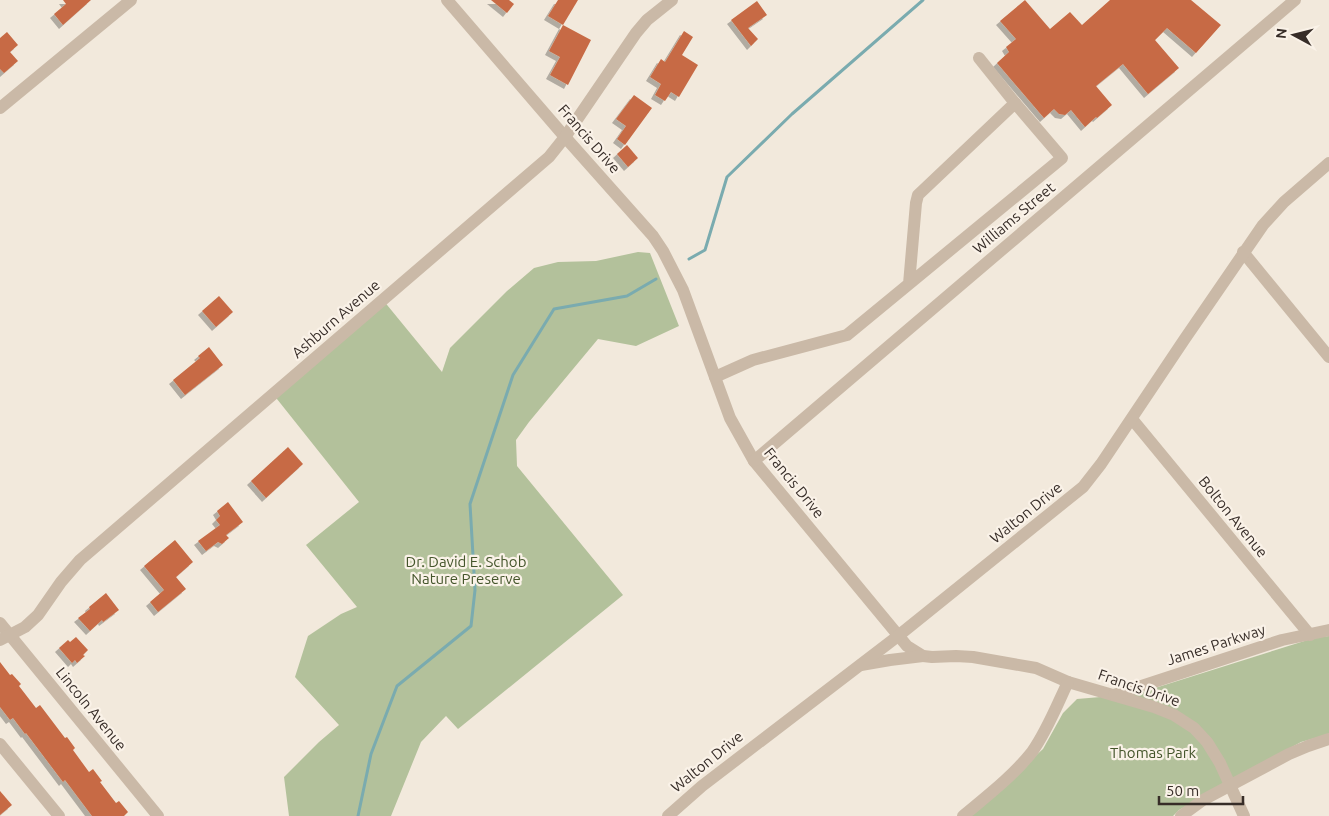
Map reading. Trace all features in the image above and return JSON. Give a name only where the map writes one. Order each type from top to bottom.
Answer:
[{"type":"street","points":[[0,108],[131,0]]},
{"type":"street","name":"Francis Drive","points":[[447,0],[653,236],[663,251],[682,290],[730,418],[754,460],[907,646],[924,656],[973,656],[1024,665],[1036,668],[1068,682],[1163,710],[1194,728],[1208,742],[1220,763],[1244,816]]},
{"type":"street","name":"Ashburn Avenue","points":[[5,638],[25,627],[38,615],[61,582],[80,560],[549,157],[566,137],[636,33],[647,20],[672,0]]},
{"type":"street","name":"Williams Street","points":[[754,460],[1295,0]]},
{"type":"street","points":[[715,377],[753,360],[847,335],[1062,158],[979,58]]},
{"type":"street","points":[[909,284],[918,195],[1015,103]]},
{"type":"street","name":"Walton Drive","points":[[668,816],[702,786],[898,636],[1083,487],[1132,419],[1263,225],[1284,202],[1329,163]]},
{"type":"street","points":[[1243,252],[1329,357]]},
{"type":"street","name":"Bolton Avenue","points":[[1132,419],[1310,635]]},
{"type":"street","name":"Lincoln Avenue","points":[[0,624],[5,638],[158,816]]},
{"type":"street","name":"James Parkway","points":[[1114,695],[1282,640],[1329,630]]},
{"type":"street","points":[[859,666],[924,656]]},
{"type":"street","points":[[964,816],[1008,778],[1032,752],[1068,682]]},
{"type":"street","points":[[1181,816],[1203,800],[1289,754],[1329,739]]},
{"type":"street","points":[[0,744],[59,816]]},
{"type":"green space","name":"Dr. David E. Schob Nature Preserve","points":[[638,252],[650,253],[679,326],[636,346],[598,339],[516,440],[517,466],[623,595],[458,729],[446,716],[421,742],[391,816],[289,816],[284,777],[339,725],[295,677],[308,636],[341,614],[357,607],[306,545],[359,502],[273,394],[383,300],[442,372],[450,348],[507,291],[534,268],[558,262],[596,261]]},
{"type":"green space","name":"Thomas Park","points":[[1329,636],[1329,734],[1301,742],[1179,810],[1173,816],[970,816],[1043,749],[1063,713],[1077,699],[1136,694],[1314,638]]},
{"type":"building","points":[[63,0],[91,0],[63,25],[54,14],[66,4]]},
{"type":"building","points":[[491,0],[509,0],[514,4],[507,13]]},
{"type":"building","points":[[558,0],[578,0],[563,25],[548,16]]},
{"type":"building","points":[[1025,0],[1050,29],[1070,12],[1082,25],[1110,0],[1191,0],[1221,25],[1196,53],[1167,28],[1155,40],[1179,68],[1148,94],[1123,64],[1096,86],[1112,105],[1085,127],[1071,110],[1065,115],[1059,114],[1054,109],[1044,118],[997,63],[1009,52],[1006,47],[1016,39],[1000,21]]},
{"type":"building","points":[[757,1],[767,15],[748,28],[758,39],[751,46],[731,20]]},
{"type":"building","points":[[563,25],[591,40],[568,85],[550,75],[560,57],[549,51]]},
{"type":"building","points":[[684,31],[693,37],[682,55],[698,65],[679,97],[671,92],[665,101],[655,95],[661,84],[650,77],[661,59],[665,62]]},
{"type":"building","points":[[7,32],[18,45],[10,52],[18,61],[4,73],[0,69],[0,38]]},
{"type":"building","points":[[634,95],[652,108],[625,145],[617,139],[626,126],[616,119]]},
{"type":"building","points":[[627,145],[638,158],[628,167],[617,154]]},
{"type":"building","points":[[219,296],[233,312],[216,327],[202,311]]},
{"type":"building","points":[[209,347],[223,365],[185,395],[173,380],[200,358],[198,356]]},
{"type":"building","points":[[288,447],[303,464],[266,498],[251,481]]},
{"type":"building","points":[[228,502],[243,522],[226,535],[229,538],[222,544],[218,542],[206,551],[198,541],[220,525],[216,520],[220,516],[217,511]]},
{"type":"building","points":[[175,540],[193,562],[176,577],[186,589],[158,612],[150,602],[164,590],[144,566]]},
{"type":"building","points":[[106,593],[119,610],[103,622],[102,620],[90,631],[78,618]]},
{"type":"building","points":[[76,637],[88,650],[83,655],[85,656],[77,663],[75,660],[72,663],[59,648],[68,640],[70,642]]},
{"type":"building","points":[[0,662],[10,675],[12,674],[21,684],[19,686],[36,708],[40,705],[65,738],[67,737],[75,748],[73,750],[89,772],[93,769],[116,803],[119,801],[128,812],[124,816],[92,816],[65,780],[63,782],[26,733],[13,718],[10,720],[0,707]]},
{"type":"building","points":[[0,791],[12,805],[0,815]]},
{"type":"waterway","points":[[689,259],[705,250],[727,177],[792,114],[923,0]]},
{"type":"waterway","points":[[358,816],[371,754],[397,686],[471,626],[475,590],[470,504],[513,375],[554,309],[627,296],[656,279]]}]
